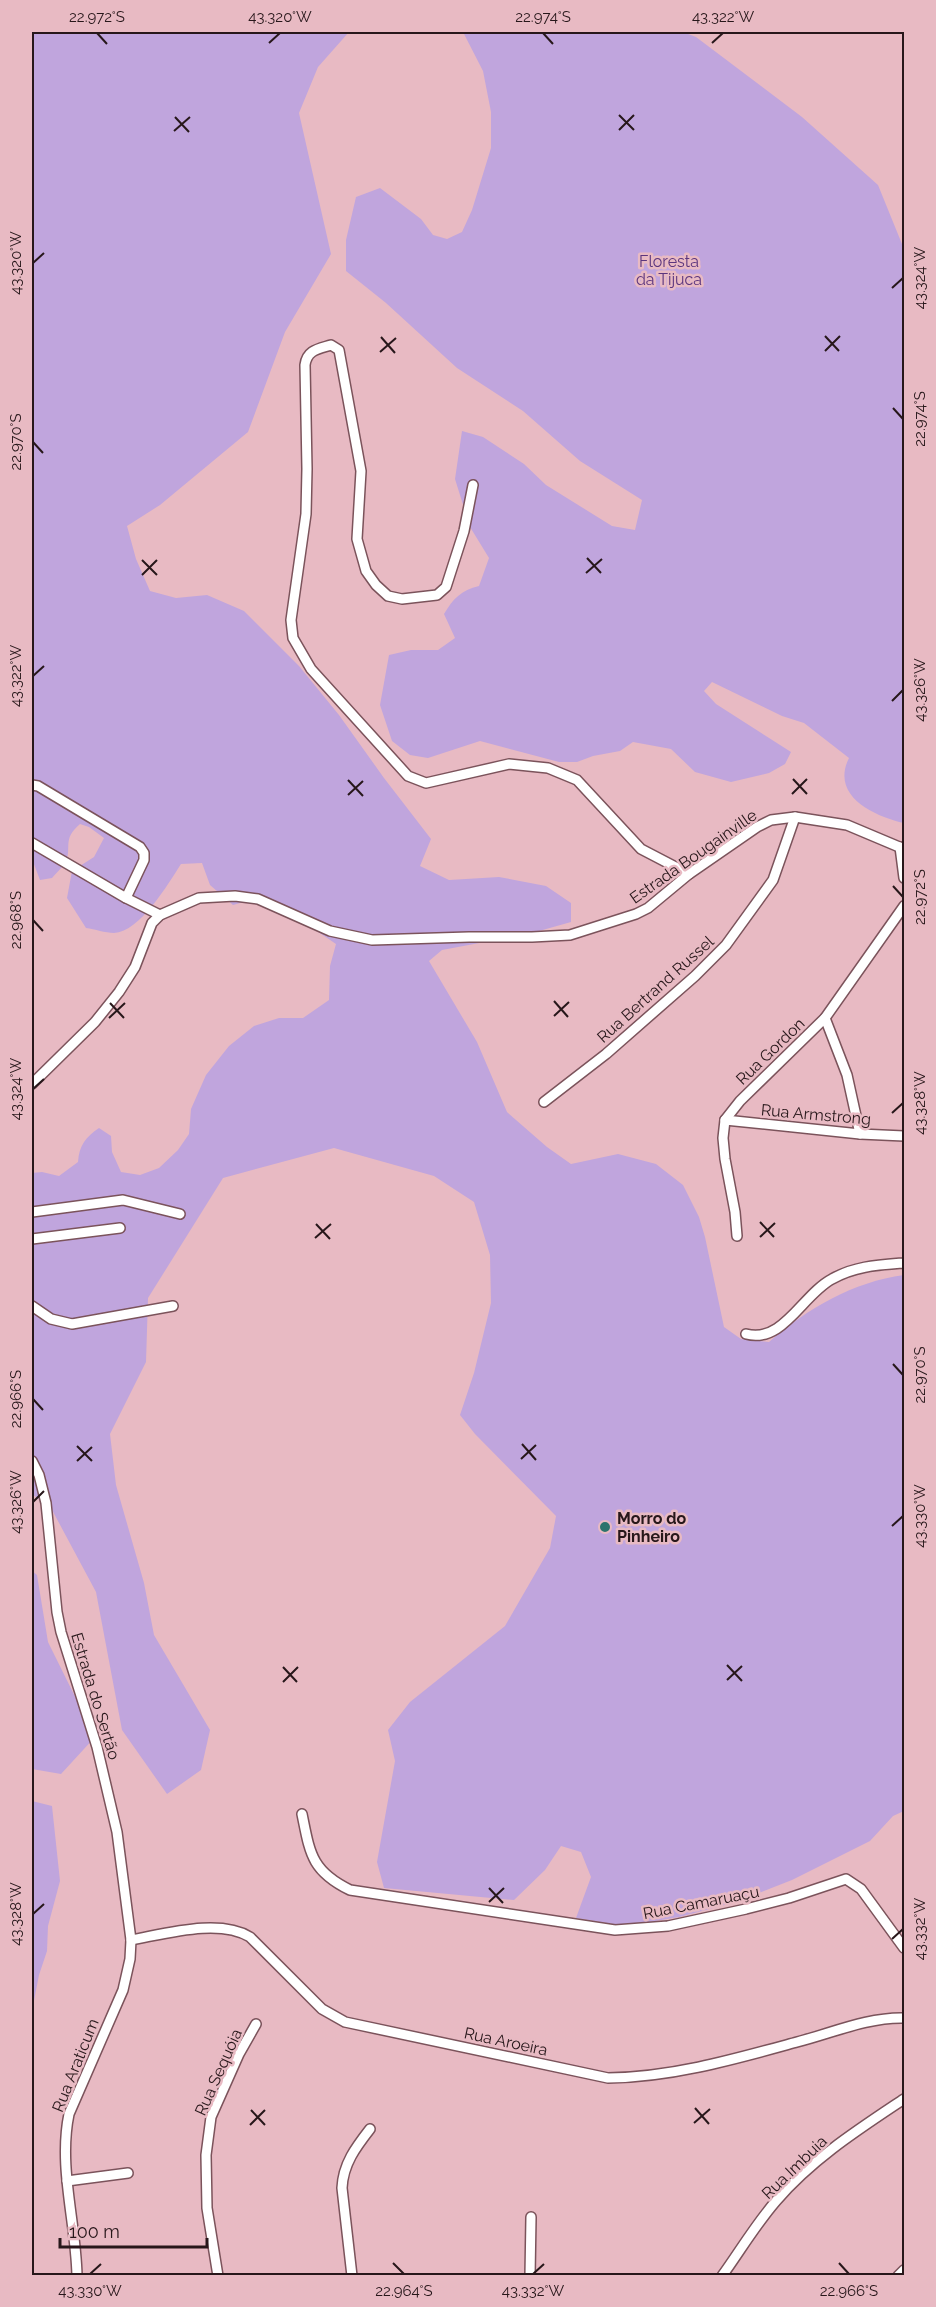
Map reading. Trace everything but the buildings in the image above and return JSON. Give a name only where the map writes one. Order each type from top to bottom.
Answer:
[{"type":"street","points":[[473,485],[464,531],[446,587],[437,596],[402,599],[388,596],[366,571],[357,539],[361,471],[339,350],[331,345],[311,352],[306,358],[305,365],[306,514],[291,620],[293,638],[310,669],[408,776],[426,783],[509,764],[549,768],[577,780],[641,849],[690,874]]},
{"type":"street","points":[[32,785],[38,786],[140,847],[144,853],[144,860],[126,898]]},
{"type":"street","name":"Estrada Bougainville","points":[[160,915],[199,898],[235,896],[258,899],[330,931],[372,940],[532,938],[570,935],[648,908],[690,874],[757,827],[771,820],[795,817],[848,825],[902,848]]},
{"type":"street","name":"Rua Bertrand Russel","points":[[544,1102],[614,1047],[687,983],[726,945],[773,880],[795,817]]},
{"type":"street","points":[[32,843],[126,898],[160,915],[152,923],[135,967],[119,992],[95,1022],[32,1084]]},
{"type":"street","points":[[902,848],[904,878]]},
{"type":"street","name":"Rua Gordon","points":[[725,1120],[740,1101],[825,1018],[904,906]]},
{"type":"street","points":[[825,1018],[848,1075],[860,1134]]},
{"type":"street","points":[[725,1120],[723,1138],[725,1159],[737,1236]]},
{"type":"street","name":"Rua Armstrong","points":[[725,1120],[860,1134],[904,1136]]},
{"type":"street","points":[[32,1212],[123,1200],[180,1214]]},
{"type":"street","points":[[32,1239],[120,1228]]},
{"type":"street","points":[[746,1334],[754,1336],[768,1334],[789,1318],[814,1290],[850,1270],[873,1265],[904,1263]]},
{"type":"street","points":[[32,1306],[51,1319],[72,1324],[173,1306]]},
{"type":"street","name":"Estrada do Sertão","points":[[32,1461],[39,1475],[46,1503],[61,1632],[97,1747],[117,1832],[131,1940]]},
{"type":"street","name":"Rua Camaruaçu","points":[[302,1814],[310,1855],[334,1882],[350,1890],[615,1930],[668,1926],[746,1910],[846,1879],[861,1889],[904,1948]]},
{"type":"street","name":"Rua Aroeira","points":[[131,1940],[181,1931],[233,1930],[250,1937],[322,2009],[345,2022],[608,2078],[680,2072],[801,2041],[827,2032],[891,2018],[904,2018]]},
{"type":"street","name":"Rua Araticum","points":[[77,2276],[67,2181],[66,2146],[69,2114],[123,1990],[130,1959],[131,1940]]},
{"type":"street","name":"Rua Sequóia","points":[[218,2276],[207,2208],[206,2155],[211,2117],[239,2054],[256,2024]]},
{"type":"street","name":"Rua Imbuia","points":[[722,2276],[776,2202],[816,2162],[904,2099]]},
{"type":"street","points":[[352,2276],[342,2178],[352,2152],[370,2129]]},
{"type":"street","points":[[67,2181],[128,2173]]},
{"type":"street","points":[[530,2276],[531,2217]]},
{"type":"street","points":[[898,2276],[904,2270]]},
{"type":"green space","points":[[32,32],[349,32],[318,67],[299,113],[331,254],[285,332],[248,432],[160,505],[127,526],[136,559],[150,591],[176,598],[207,595],[244,611],[299,666],[339,715],[431,839],[420,866],[449,880],[499,877],[546,886],[571,903],[571,922],[532,933],[442,950],[429,961],[477,1042],[507,1112],[547,1147],[571,1164],[618,1154],[656,1164],[683,1185],[699,1217],[705,1237],[724,1327],[741,1339],[769,1342],[799,1318],[832,1298],[885,1278],[904,1275],[904,1811],[893,1816],[870,1841],[792,1880],[736,1902],[679,1917],[625,1926],[576,1918],[591,1877],[581,1852],[561,1846],[545,1870],[514,1900],[384,1888],[377,1862],[395,1761],[388,1730],[410,1702],[505,1626],[550,1548],[556,1516],[475,1434],[460,1415],[474,1373],[491,1303],[490,1255],[474,1202],[434,1176],[334,1148],[223,1178],[148,1298],[146,1362],[110,1434],[116,1485],[144,1583],[154,1635],[210,1730],[201,1770],[167,1794],[122,1730],[96,1592],[51,1508],[32,1494],[32,1173],[42,1172],[59,1176],[78,1162],[84,1142],[99,1128],[111,1136],[112,1152],[121,1172],[140,1175],[159,1168],[178,1150],[189,1134],[191,1109],[206,1075],[229,1046],[254,1026],[279,1018],[303,1018],[329,1000],[330,966],[336,944],[293,915],[254,899],[233,905],[210,885],[202,863],[181,864],[152,906],[134,925],[124,931],[111,933],[86,928],[67,898],[72,871],[94,857],[104,838],[89,827],[80,824],[69,839],[65,863],[52,878],[40,880],[32,859]]},
{"type":"green space","name":"Floresta da Tijuca","points":[[463,32],[683,32],[696,37],[802,117],[878,185],[904,249],[904,823],[880,815],[858,802],[845,783],[845,771],[849,758],[804,723],[782,716],[712,682],[704,691],[716,704],[791,752],[785,764],[769,773],[731,782],[695,772],[671,749],[633,742],[620,751],[593,756],[577,762],[559,762],[480,741],[428,758],[410,755],[392,741],[380,705],[389,655],[411,650],[438,650],[455,638],[444,614],[458,596],[479,586],[489,558],[470,527],[455,479],[462,431],[483,437],[524,464],[546,485],[612,526],[635,530],[642,500],[580,461],[523,411],[457,368],[386,303],[346,271],[346,240],[356,197],[380,188],[421,219],[433,235],[447,239],[462,232],[472,210],[491,148],[491,112],[483,71]]},
{"type":"green space","points":[[32,1571],[37,1575],[48,1642],[95,1737],[61,1774],[32,1769]]},
{"type":"green space","points":[[32,1801],[52,1806],[60,1881],[48,1926],[47,1951],[39,1975],[32,2011]]},
{"type":"place","name":"Morro do Pinheiro","points":[[605,1527]]}]
